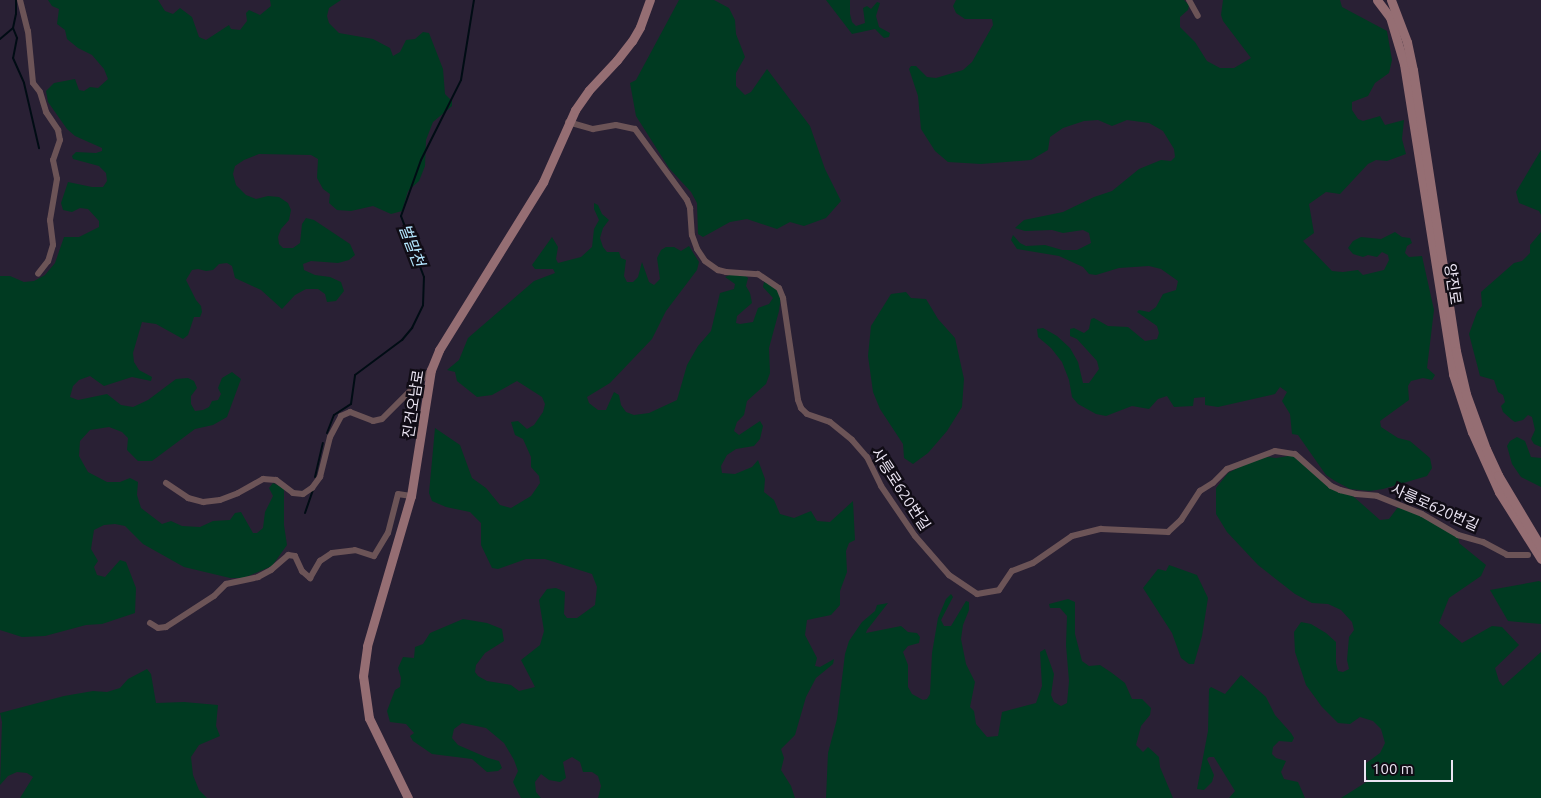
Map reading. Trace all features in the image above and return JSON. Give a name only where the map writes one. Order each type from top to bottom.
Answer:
[{"type":"main road","name":"진건오남로","points":[[408,798],[369,718],[363,676],[368,646],[411,496],[431,370],[439,350],[540,188],[568,122],[585,95],[632,41],[640,27],[650,0]]},
{"type":"main road","name":"양진로","points":[[1377,0],[1390,17],[1404,64],[1454,374],[1472,432],[1499,492],[1541,559]]},
{"type":"main road","name":"양진로","points":[[1389,0],[1407,42],[1413,70],[1456,351],[1464,386],[1475,422],[1498,475],[1541,547]]},
{"type":"main road","points":[[1389,0],[1390,17]]},
{"type":"street","points":[[20,0],[32,56],[33,83],[40,92],[46,112],[58,130],[60,140],[53,160],[57,179],[50,220],[53,245],[48,261],[38,274]]},
{"type":"street","points":[[1189,0],[1198,16]]},
{"type":"street","name":"사릉로620번길","points":[[568,122],[593,129],[616,125],[635,129],[687,200],[690,208],[692,235],[697,249],[705,260],[718,270],[758,274],[779,288],[783,298],[798,400],[801,408],[807,414],[830,422],[852,440],[867,457],[881,486],[915,536],[949,575],[977,594],[998,590],[1012,571],[1033,564],[1072,536],[1101,529],[1168,532],[1184,516],[1200,491],[1213,483],[1227,469],[1275,451],[1295,454],[1331,486],[1340,490],[1377,496],[1422,514],[1458,535],[1483,542],[1507,555],[1528,555]]},
{"type":"street","points":[[166,482],[188,498],[203,502],[220,500],[238,493],[263,479],[276,480],[293,493],[303,494],[312,488],[320,477],[330,437],[341,416],[350,412],[373,421],[382,419],[431,370]]},
{"type":"street","points":[[150,623],[158,628],[166,627],[214,596],[226,584],[266,573],[279,565],[288,555],[295,556],[302,571],[310,578],[320,562],[332,553],[355,550],[374,556],[388,533],[398,494],[411,496]]},
{"type":"green space","points":[[48,0],[158,0],[165,11],[173,14],[180,8],[192,17],[199,37],[206,40],[229,25],[231,29],[240,30],[247,21],[246,13],[249,10],[260,15],[271,6],[270,0],[341,0],[329,8],[327,16],[329,23],[339,33],[373,39],[390,48],[393,56],[400,52],[406,40],[415,39],[423,32],[429,33],[443,69],[445,94],[452,101],[452,106],[433,122],[426,140],[425,166],[419,181],[408,191],[402,211],[391,214],[373,206],[351,211],[337,210],[329,203],[330,194],[323,189],[317,178],[318,159],[311,155],[259,154],[235,166],[233,174],[236,185],[246,195],[256,199],[268,196],[279,197],[288,203],[291,210],[289,220],[281,229],[278,237],[279,244],[283,248],[293,248],[300,243],[302,224],[306,218],[314,220],[350,244],[355,255],[349,260],[338,263],[311,261],[303,264],[304,270],[341,282],[344,291],[336,301],[327,302],[325,294],[318,289],[306,289],[295,295],[282,309],[261,290],[235,278],[232,266],[227,263],[219,264],[213,270],[192,270],[186,280],[201,306],[202,312],[200,317],[194,317],[188,335],[183,339],[156,324],[142,322],[133,353],[134,362],[139,370],[152,377],[151,381],[132,377],[104,386],[90,376],[79,380],[73,386],[70,397],[78,400],[107,394],[121,405],[133,407],[148,400],[176,379],[188,378],[194,381],[197,388],[191,396],[191,404],[195,411],[203,410],[209,407],[212,401],[218,400],[221,394],[218,388],[222,378],[232,372],[241,379],[227,417],[213,425],[195,429],[152,461],[138,461],[127,450],[128,438],[122,432],[109,427],[90,430],[80,441],[79,456],[88,472],[107,482],[120,482],[130,478],[138,482],[137,495],[141,508],[162,524],[171,521],[182,526],[200,527],[213,521],[230,520],[235,513],[241,512],[253,533],[257,533],[263,528],[265,512],[273,496],[269,488],[273,483],[284,488],[284,525],[287,545],[272,566],[244,578],[230,578],[184,567],[143,544],[125,526],[115,524],[104,525],[94,530],[91,549],[98,561],[94,567],[97,575],[105,577],[120,560],[126,562],[136,588],[135,613],[102,624],[86,625],[45,636],[22,637],[0,630],[0,276],[10,276],[24,282],[34,281],[45,275],[55,263],[64,237],[79,237],[99,227],[99,221],[88,209],[80,208],[72,212],[63,210],[61,203],[68,182],[92,187],[103,187],[107,181],[106,173],[99,166],[73,159],[72,156],[76,152],[96,153],[102,151],[102,148],[75,136],[67,129],[48,102],[46,91],[54,83],[75,79],[79,90],[84,91],[90,87],[98,88],[108,79],[104,69],[92,55],[78,48],[67,39],[65,30],[57,24],[59,9],[52,6]]},
{"type":"green space","points":[[679,0],[714,0],[729,8],[735,20],[736,34],[745,57],[736,73],[736,86],[745,95],[751,92],[767,69],[810,126],[825,169],[841,201],[826,218],[804,226],[790,222],[777,229],[747,219],[730,222],[703,237],[698,234],[697,203],[691,192],[669,168],[636,116],[630,83],[636,80]]},
{"type":"green space","points":[[826,0],[850,0],[850,14],[852,22],[856,26],[865,23],[863,8],[867,6],[871,9],[877,2],[880,3],[876,16],[879,27],[890,33],[889,37],[884,38],[875,29],[852,34]]},
{"type":"green space","points":[[956,0],[1184,0],[1189,5],[1188,10],[1180,17],[1180,27],[1195,42],[1207,61],[1220,68],[1234,68],[1251,58],[1223,21],[1221,15],[1223,0],[1340,0],[1342,7],[1387,31],[1392,60],[1389,73],[1375,83],[1368,96],[1352,102],[1352,110],[1358,119],[1363,121],[1380,116],[1385,125],[1404,120],[1402,139],[1406,154],[1387,161],[1376,160],[1368,164],[1340,194],[1326,192],[1309,204],[1314,233],[1303,241],[1332,271],[1358,270],[1363,275],[1384,270],[1389,260],[1388,255],[1382,252],[1377,257],[1368,255],[1363,257],[1353,254],[1348,248],[1353,241],[1361,237],[1381,239],[1395,232],[1402,237],[1410,238],[1412,243],[1407,246],[1405,253],[1409,257],[1422,256],[1434,310],[1427,368],[1435,375],[1432,380],[1423,378],[1411,381],[1408,386],[1409,400],[1380,421],[1381,427],[1398,438],[1410,441],[1430,458],[1432,468],[1427,476],[1370,491],[1350,489],[1335,481],[1326,475],[1298,435],[1292,434],[1290,414],[1282,401],[1287,392],[1280,387],[1275,394],[1218,407],[1205,405],[1205,397],[1194,398],[1193,406],[1174,407],[1167,396],[1158,399],[1149,409],[1132,406],[1106,416],[1096,414],[1078,404],[1072,397],[1069,380],[1062,362],[1051,348],[1038,337],[1037,329],[1043,328],[1057,336],[1070,348],[1078,362],[1083,383],[1089,383],[1099,369],[1097,361],[1077,339],[1070,336],[1070,329],[1074,328],[1084,333],[1089,329],[1091,319],[1094,318],[1108,326],[1128,327],[1145,341],[1157,339],[1159,333],[1157,326],[1137,312],[1139,310],[1149,312],[1156,307],[1163,294],[1176,290],[1178,281],[1161,269],[1149,266],[1119,268],[1096,275],[1089,274],[1083,267],[1059,256],[1017,249],[1011,240],[1013,235],[1020,243],[1026,246],[1045,245],[1062,250],[1077,250],[1091,243],[1089,233],[1083,230],[1063,233],[1052,230],[1025,231],[1015,228],[1024,220],[1063,212],[1094,197],[1112,191],[1139,169],[1161,160],[1171,161],[1175,157],[1174,149],[1163,131],[1149,123],[1127,120],[1112,126],[1098,120],[1084,121],[1063,128],[1050,137],[1048,150],[1031,160],[981,164],[948,162],[935,151],[921,129],[918,96],[909,69],[911,66],[916,66],[927,77],[936,78],[963,70],[972,62],[993,25],[992,19],[965,19],[956,13],[953,6]]},
{"type":"green space","points":[[1541,150],[1541,215],[1539,211],[1519,203],[1516,192]]},
{"type":"green space","points":[[594,203],[598,205],[602,214],[609,220],[603,228],[600,238],[603,247],[607,252],[619,252],[621,258],[626,260],[624,276],[627,282],[633,282],[638,277],[642,262],[649,282],[654,285],[660,279],[657,258],[661,250],[666,247],[674,247],[681,251],[689,246],[699,262],[697,270],[666,311],[652,339],[610,383],[587,397],[589,403],[598,410],[606,410],[614,392],[619,395],[621,405],[626,412],[634,415],[649,413],[677,400],[687,365],[698,346],[711,331],[720,293],[734,289],[735,284],[725,277],[732,274],[743,274],[748,278],[746,286],[752,303],[737,316],[736,323],[740,324],[753,322],[758,308],[769,304],[773,298],[763,287],[764,282],[774,285],[781,296],[769,348],[770,373],[766,384],[747,401],[744,415],[737,422],[734,431],[739,435],[760,421],[763,426],[760,439],[754,446],[736,449],[727,455],[721,466],[722,473],[735,474],[752,467],[758,460],[765,479],[764,492],[774,500],[780,514],[794,518],[811,511],[817,521],[830,522],[853,501],[855,540],[849,543],[846,551],[847,572],[840,591],[840,605],[831,615],[807,620],[805,635],[817,658],[815,666],[820,667],[834,659],[833,664],[816,678],[806,697],[795,735],[781,749],[784,758],[781,770],[791,786],[795,798],[598,798],[601,786],[598,776],[592,772],[583,772],[580,762],[572,757],[563,762],[566,778],[560,782],[549,780],[541,774],[535,782],[536,792],[541,798],[521,798],[513,782],[518,771],[514,760],[504,743],[486,728],[462,723],[454,729],[452,738],[458,745],[499,761],[502,768],[498,771],[487,772],[472,759],[432,754],[413,741],[410,736],[414,733],[406,724],[390,722],[387,711],[395,690],[400,687],[401,678],[398,668],[403,657],[414,658],[415,647],[423,644],[430,633],[463,619],[487,623],[502,629],[504,641],[485,653],[476,665],[475,672],[487,681],[511,685],[519,691],[535,687],[521,660],[540,645],[544,631],[539,600],[547,589],[556,588],[565,592],[564,614],[567,618],[577,618],[595,605],[597,587],[592,574],[545,559],[526,559],[498,569],[492,568],[481,545],[481,523],[470,512],[446,507],[432,501],[429,493],[435,428],[460,445],[472,478],[486,488],[500,505],[511,508],[531,496],[540,483],[539,476],[531,467],[531,457],[523,439],[515,435],[511,422],[518,421],[527,429],[534,425],[543,412],[545,404],[542,397],[517,381],[492,395],[477,397],[457,381],[455,372],[447,370],[459,360],[468,338],[534,281],[555,273],[553,269],[535,269],[532,265],[552,237],[558,247],[556,259],[558,263],[581,257],[592,247],[594,229],[599,220],[594,209]]},
{"type":"green space","points":[[1541,232],[1541,447],[1534,444],[1531,439],[1535,430],[1532,417],[1528,415],[1523,420],[1515,422],[1512,420],[1503,412],[1501,406],[1505,402],[1503,395],[1498,392],[1494,380],[1480,376],[1469,334],[1477,312],[1482,306],[1481,292],[1514,263],[1522,261],[1530,253],[1530,245]]},
{"type":"green space","points":[[906,292],[911,298],[926,299],[938,319],[955,338],[964,379],[962,407],[947,431],[928,453],[913,464],[904,458],[903,444],[880,409],[873,392],[868,356],[871,326],[891,294]]},
{"type":"green space","points":[[1517,437],[1525,441],[1531,457],[1541,458],[1541,487],[1521,477],[1512,464],[1507,446],[1510,441]]},
{"type":"green space","points":[[1295,455],[1338,490],[1354,497],[1380,520],[1389,519],[1398,507],[1425,517],[1458,535],[1459,543],[1486,565],[1481,576],[1449,598],[1439,623],[1462,643],[1492,626],[1502,627],[1519,645],[1495,668],[1499,681],[1503,686],[1541,652],[1541,798],[1341,798],[1368,781],[1364,769],[1365,764],[1380,753],[1385,743],[1381,729],[1373,721],[1360,717],[1350,724],[1338,723],[1322,707],[1306,685],[1295,652],[1294,632],[1301,622],[1311,624],[1326,633],[1336,642],[1336,663],[1338,671],[1343,672],[1349,669],[1347,660],[1349,637],[1354,630],[1352,622],[1341,610],[1328,604],[1312,603],[1295,594],[1258,565],[1227,532],[1216,514],[1216,488],[1228,473],[1261,456],[1276,458]]},
{"type":"green space","points":[[1169,565],[1197,575],[1208,598],[1202,636],[1194,664],[1189,664],[1181,658],[1172,633],[1143,588],[1158,569],[1166,571]]},
{"type":"green space","points":[[1541,582],[1541,624],[1508,621],[1490,590]]},
{"type":"green space","points":[[951,594],[953,597],[941,620],[944,626],[951,626],[966,601],[969,602],[969,610],[963,625],[961,639],[966,664],[975,682],[970,707],[974,711],[976,724],[987,737],[998,736],[1002,712],[1036,703],[1042,686],[1040,652],[1045,649],[1054,674],[1051,695],[1054,702],[1061,706],[1067,703],[1069,681],[1066,645],[1067,616],[1060,608],[1050,608],[1049,604],[1068,599],[1075,602],[1075,634],[1082,661],[1089,666],[1100,665],[1112,673],[1125,683],[1132,699],[1142,699],[1151,708],[1150,715],[1141,726],[1136,745],[1143,752],[1148,747],[1159,757],[1160,767],[1173,798],[826,798],[828,753],[837,719],[845,654],[849,641],[862,622],[875,611],[877,605],[888,603],[866,633],[901,626],[908,632],[917,633],[920,637],[919,643],[908,646],[903,652],[908,665],[908,687],[912,694],[923,700],[927,699],[930,694],[932,653],[938,618],[946,599]]},
{"type":"green space","points":[[147,669],[151,674],[156,703],[184,702],[218,705],[216,726],[220,736],[199,745],[191,757],[193,775],[199,790],[207,798],[20,798],[33,777],[27,773],[17,772],[8,776],[0,785],[2,722],[0,713],[64,696],[93,691],[107,692],[120,688],[128,679]]},
{"type":"green space","points":[[1241,675],[1266,697],[1275,715],[1294,738],[1292,742],[1279,741],[1273,747],[1272,754],[1276,758],[1286,761],[1281,772],[1284,779],[1298,782],[1305,798],[1229,798],[1235,791],[1214,757],[1207,759],[1214,775],[1212,782],[1204,790],[1197,789],[1208,731],[1209,689],[1211,687],[1225,694]]},
{"type":"waterway","points":[[0,39],[13,28],[16,0]]},
{"type":"waterway","name":"벌말천","points":[[327,433],[334,415],[351,404],[355,375],[402,340],[412,328],[423,305],[424,277],[401,216],[421,160],[461,80],[474,0]]},
{"type":"waterway","points":[[13,28],[17,38],[13,58],[24,83],[39,148]]},
{"type":"waterway","name":"벌말천","points":[[315,477],[323,443]]},
{"type":"waterway","name":"벌말천","points":[[305,513],[313,490]]}]
